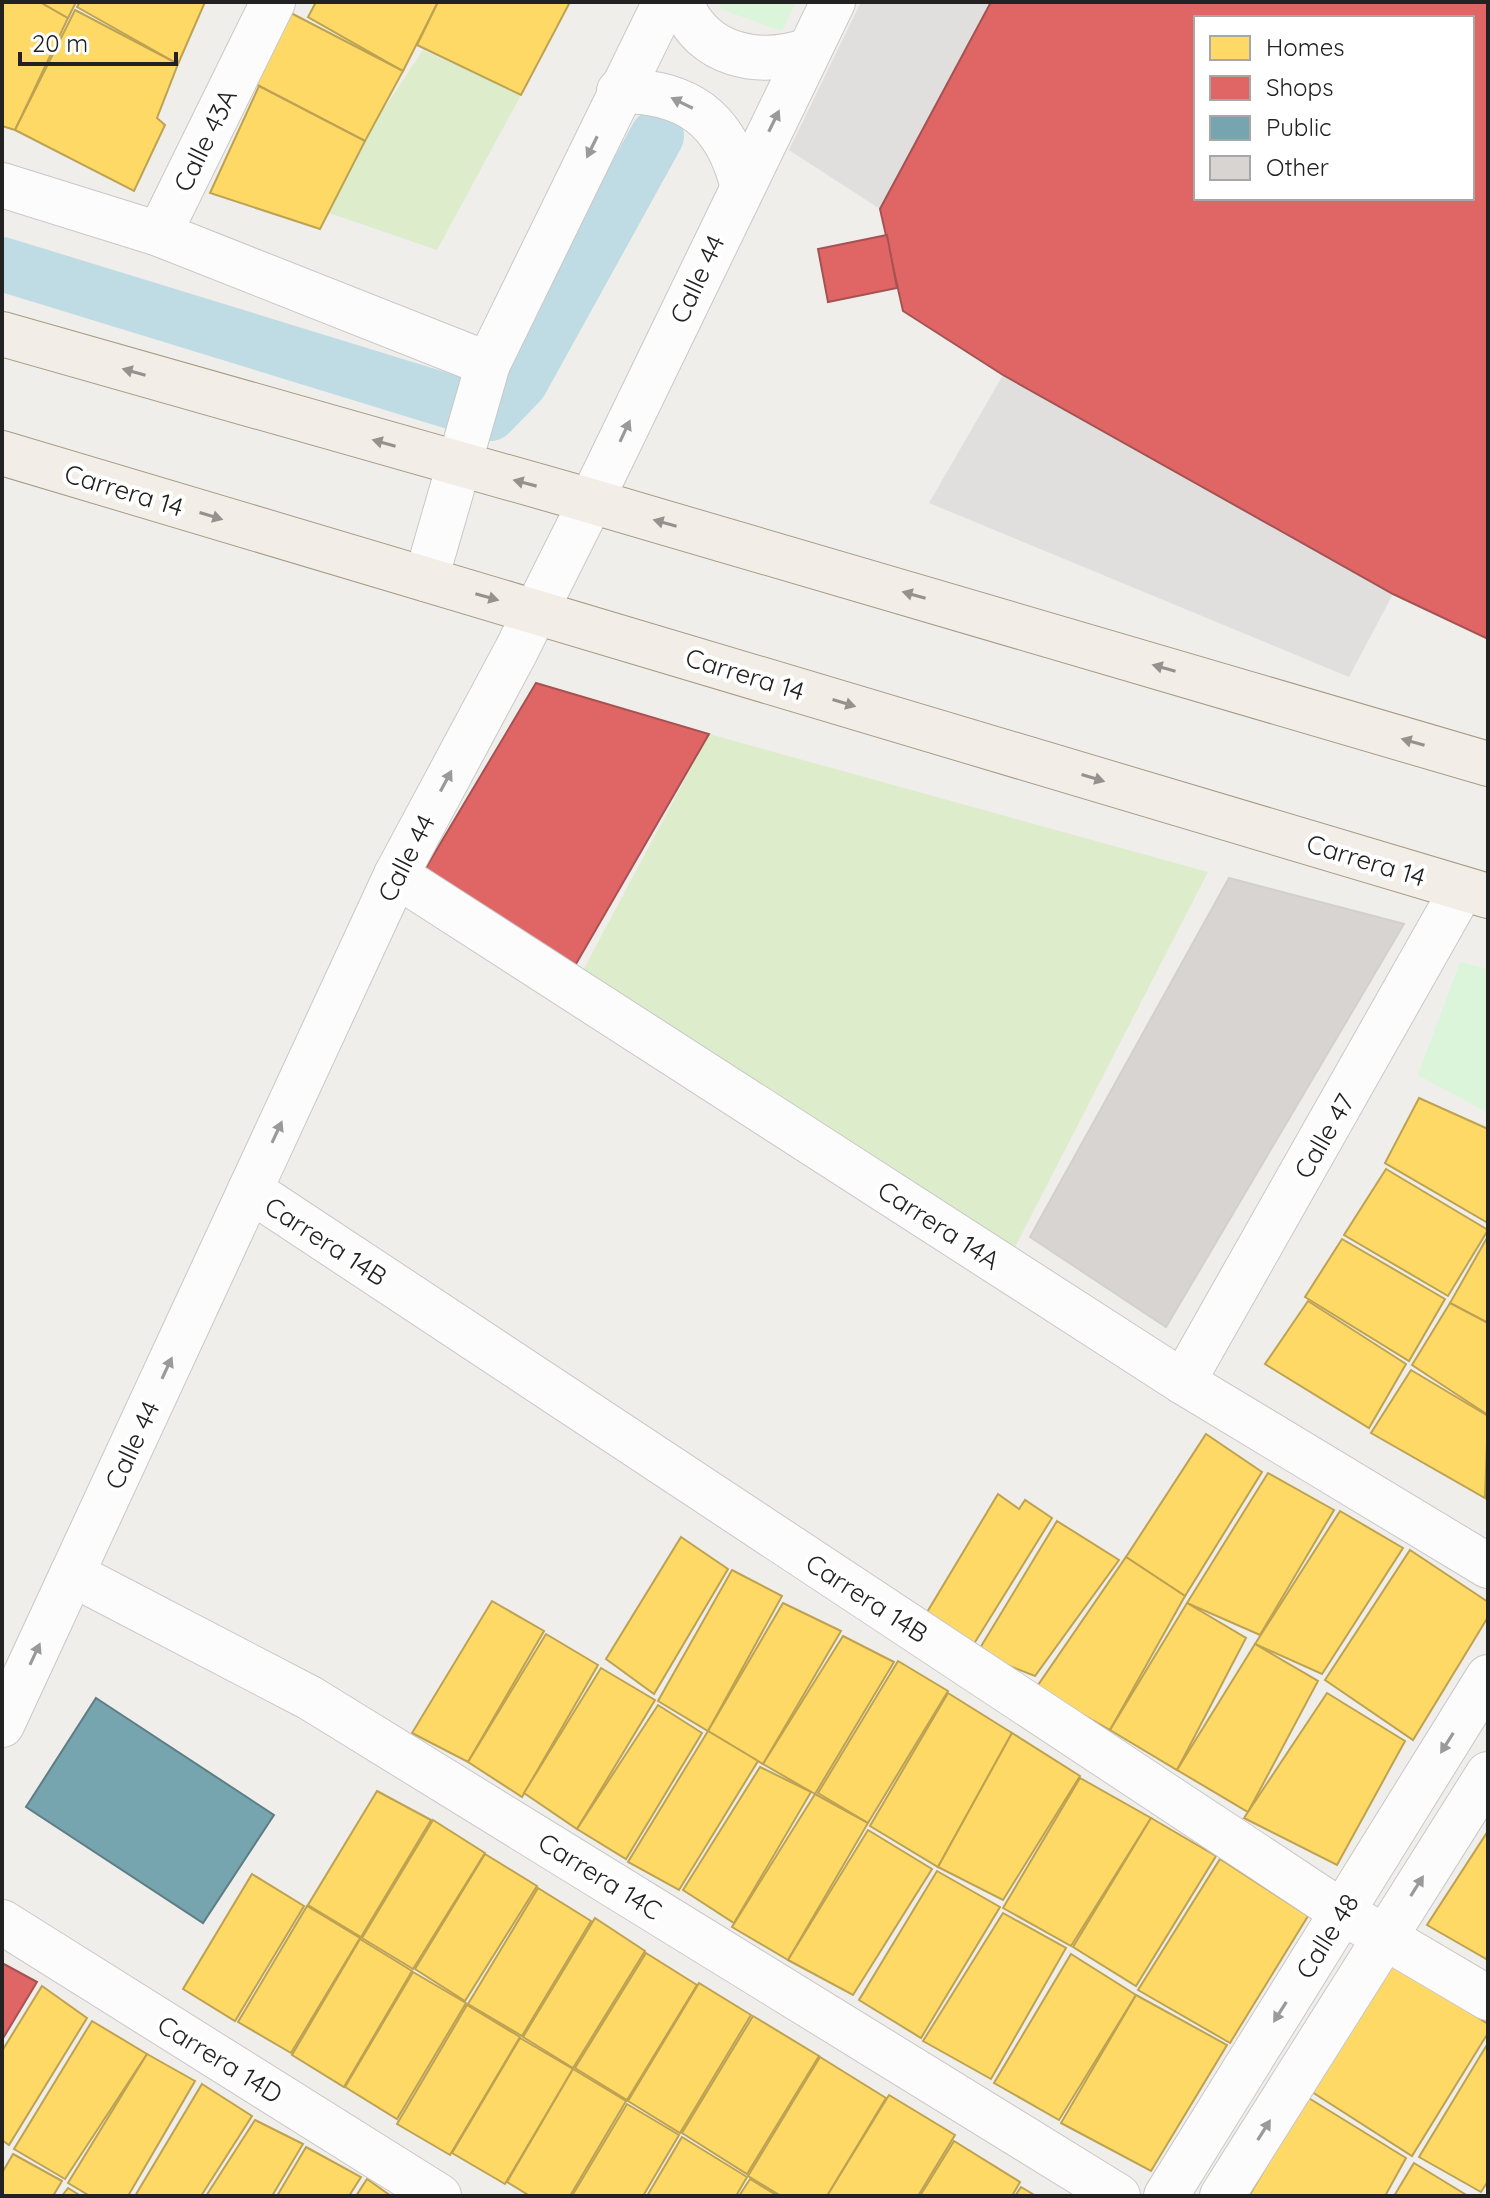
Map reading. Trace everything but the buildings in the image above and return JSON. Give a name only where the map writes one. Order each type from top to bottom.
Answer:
[{"type":"main road","points":[[2,334],[474,411],[591,501],[1488,764]]},
{"type":"main road","name":"Carrera 14","points":[[2,453],[1475,892]]},
{"type":"street","name":"Calle 43A","points":[[159,234],[273,2]]},
{"type":"street","points":[[426,579],[474,411],[619,91],[665,2]]},
{"type":"street","points":[[681,2],[695,27],[714,44],[736,56],[761,60],[785,58],[809,50]]},
{"type":"street","name":"Calle 44","points":[[5,1709],[72,1574],[396,875],[536,611],[833,2]]},
{"type":"street","points":[[619,91],[647,91],[675,98],[700,112],[721,132],[735,157],[742,184]]},
{"type":"street","points":[[2,185],[159,234],[474,411]]},
{"type":"street","name":"Carrera 14A","points":[[396,875],[1183,1382],[1488,1566]]},
{"type":"street","name":"Calle 47","points":[[1183,1382],[1475,892]]},
{"type":"street","name":"Carrera 14B","points":[[250,1190],[1342,1912],[1488,1998]]},
{"type":"street","name":"Carrera 14C","points":[[72,1574],[310,1698],[1118,2196]]},
{"type":"street","name":"Calle 48","points":[[1166,2196],[1488,1677]]},
{"type":"street","name":"Calle 48","points":[[1222,2196],[1488,1774]]},
{"type":"street","name":"Carrera 14D","points":[[2,1922],[439,2196]]},
{"type":"green space","points":[[717,2],[796,2],[782,31],[723,10]]},
{"type":"green space","points":[[423,50],[521,95],[437,250],[329,213],[373,125]]},
{"type":"green space","points":[[709,734],[1208,872],[1013,1251],[573,989]]},
{"type":"green space","points":[[1460,962],[1488,969],[1488,1113],[1418,1075]]},
{"type":"shaded area","points":[[861,2],[991,2],[880,209],[789,150]]},
{"type":"shaded area","points":[[1003,375],[1393,594],[1349,677],[929,503]]},
{"type":"waterway","points":[[2,264],[490,414],[521,382],[657,136]]}]
